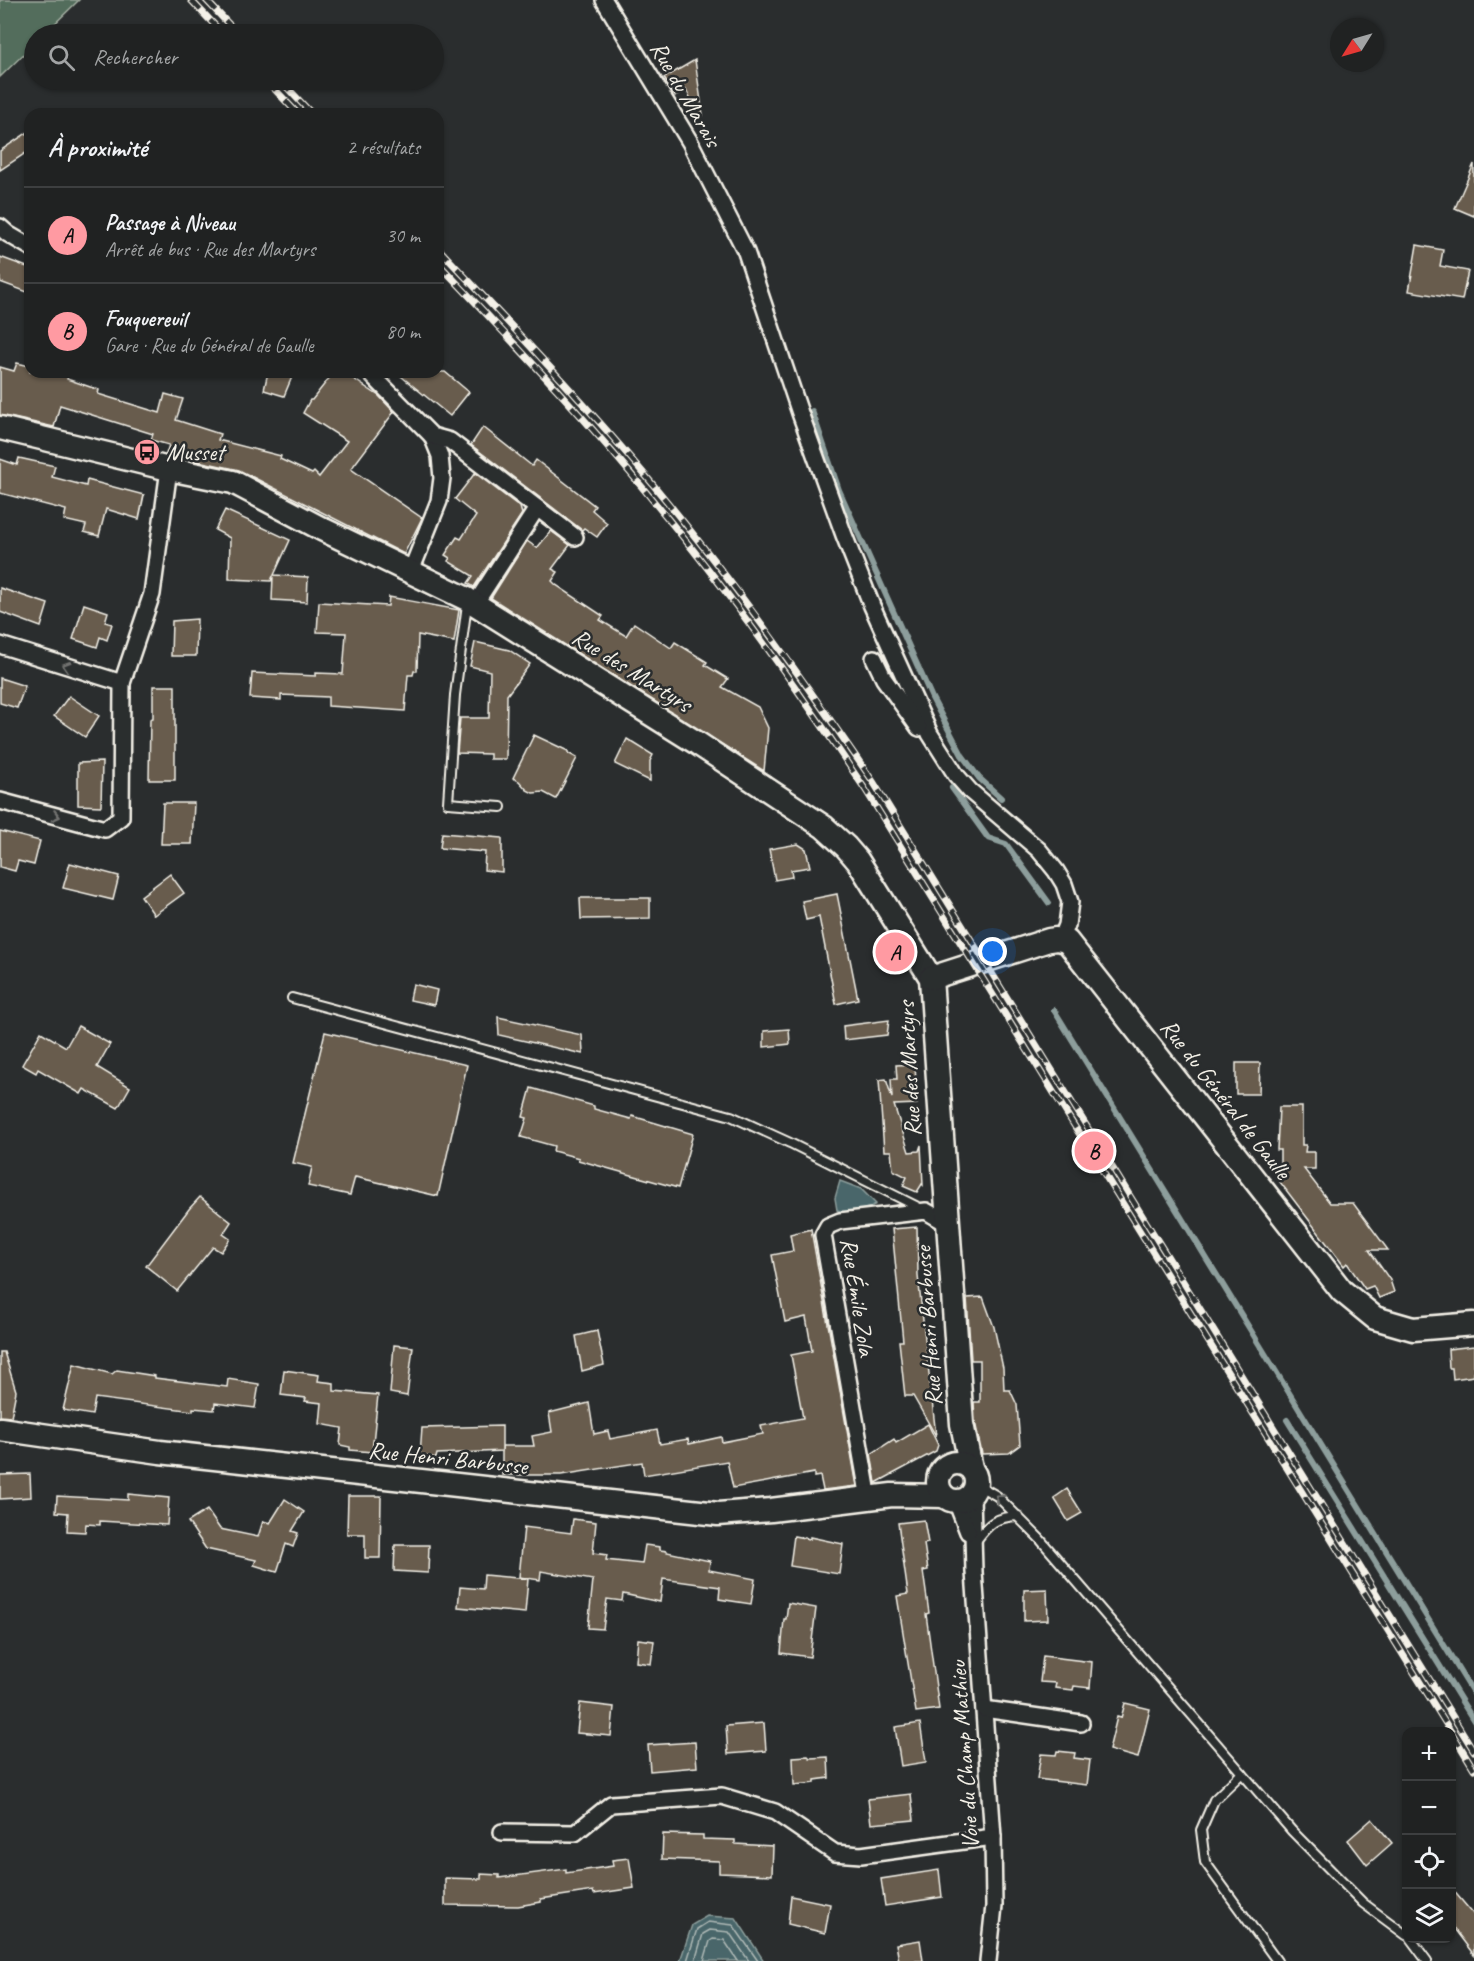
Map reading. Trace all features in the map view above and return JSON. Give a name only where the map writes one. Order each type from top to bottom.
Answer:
[{"type":"street","name":"Rue du Marais","points":[[604,0],[690,142],[746,252],[800,413],[872,606],[904,681],[938,748]]},
{"type":"street","points":[[0,226],[24,243]]},
{"type":"street","points":[[376,378],[432,436],[440,456],[442,478],[439,501],[411,572]]},
{"type":"street","name":"Rue des Martyrs","points":[[0,428],[233,482],[322,529],[471,602],[698,743],[833,834],[858,861],[931,978],[948,1224]]},
{"type":"street","points":[[432,436],[450,441],[575,537]]},
{"type":"street","points":[[0,801],[105,829],[121,817],[122,683],[152,594],[169,469]]},
{"type":"street","points":[[471,602],[537,508]]},
{"type":"street","points":[[0,645],[122,683]]},
{"type":"street","points":[[874,658],[897,699],[918,727],[938,748],[956,775],[970,791],[1039,850],[1064,884],[1070,902],[1069,918],[1061,940],[1049,940],[931,978]]},
{"type":"street","name":"Rue du Général de Gaulle","points":[[1061,940],[1070,944],[1342,1291],[1375,1318],[1413,1329],[1474,1324]]},
{"type":"street","points":[[926,1211],[948,1224]]},
{"type":"street","name":"Rue Émile Zola","points":[[869,1499],[823,1235],[828,1226],[840,1221],[926,1211]]},
{"type":"street","name":"Rue Henri Barbusse","points":[[0,1429],[160,1452],[718,1514],[964,1489],[962,1424],[948,1224]]},
{"type":"street","name":"Rue Henri Barbusse","points":[[892,1495],[918,1485],[945,1468],[962,1424]]},
{"type":"street","points":[[959,1463],[964,1489],[938,1480],[945,1468],[959,1463]]},
{"type":"street","name":"Voie du Champ Mathieu","points":[[964,1489],[972,1546],[993,1837],[994,1906],[988,1961]]},
{"type":"street","points":[[984,1709],[1081,1723]]},
{"type":"street","points":[[502,1832],[575,1833],[611,1804],[722,1796],[775,1812],[835,1853],[861,1854],[993,1837]]},
{"type":"lane","points":[[471,602],[455,695],[448,803],[501,807]]},
{"type":"lane","points":[[292,998],[731,1116],[926,1211]]},
{"type":"lane","points":[[964,1489],[997,1496],[1018,1516],[1292,1831],[1363,1903],[1402,1931]]},
{"type":"lane","points":[[972,1546],[987,1525],[1004,1517],[1018,1516]]},
{"type":"lane","points":[[1242,1773],[1214,1800],[1202,1830],[1205,1862],[1277,1961]]},
{"type":"lane","points":[[1414,1943],[1427,1961]]},
{"type":"green space","points":[[0,0],[79,0],[54,24],[24,24],[24,54],[0,77]]},
{"type":"water","points":[[840,1181],[861,1189],[876,1204],[856,1211],[837,1210],[835,1198]]},
{"type":"water","points":[[707,1916],[736,1918],[764,1961],[680,1961],[692,1925]]},
{"type":"building","points":[[695,60],[703,115],[699,117],[686,89],[675,96],[664,78]]},
{"type":"building","points":[[24,135],[24,154],[0,170],[0,151]]},
{"type":"building","points":[[1474,164],[1474,216],[1455,208]]},
{"type":"building","points":[[1417,245],[1443,250],[1440,266],[1468,271],[1462,300],[1409,291]]},
{"type":"building","points":[[0,257],[24,266],[24,291],[0,282]]},
{"type":"building","points":[[17,363],[24,365],[24,378],[67,378],[99,390],[98,394],[160,413],[165,394],[183,399],[176,420],[220,434],[218,440],[281,456],[280,459],[312,474],[314,472],[319,477],[347,441],[303,413],[310,400],[329,378],[352,378],[379,396],[394,412],[351,469],[422,518],[404,554],[239,470],[166,454],[169,445],[151,440],[153,434],[60,405],[54,427],[0,415],[0,367],[14,371]]},
{"type":"building","points":[[445,372],[469,392],[450,416],[403,378],[444,378]]},
{"type":"building","points":[[267,378],[292,378],[284,396],[264,390]]},
{"type":"building","points":[[483,427],[532,466],[536,460],[595,506],[592,510],[607,523],[597,537],[584,528],[582,530],[471,445]]},
{"type":"building","points":[[19,458],[55,466],[52,477],[86,486],[87,480],[144,495],[139,519],[106,509],[99,536],[84,532],[86,525],[64,520],[66,510],[0,493],[0,459],[17,465]]},
{"type":"building","points":[[475,473],[520,507],[522,514],[474,587],[468,583],[473,576],[448,561],[450,558],[445,555],[457,537],[461,539],[476,516],[455,499]]},
{"type":"building","points":[[225,510],[290,540],[274,575],[308,577],[307,602],[272,600],[273,576],[271,581],[229,579],[230,538],[215,530]]},
{"type":"building","points":[[551,531],[570,545],[552,569],[558,572],[552,581],[556,585],[603,616],[600,620],[626,636],[634,623],[671,648],[675,642],[707,662],[705,665],[728,679],[722,687],[758,707],[768,728],[764,771],[491,598],[527,541],[537,548]]},
{"type":"building","points":[[0,588],[48,604],[41,627],[0,612]]},
{"type":"building","points":[[389,597],[459,610],[454,642],[418,635],[417,671],[414,671],[413,675],[408,675],[405,711],[328,706],[328,697],[281,695],[281,700],[250,698],[252,673],[316,676],[316,673],[343,674],[346,633],[317,632],[319,602],[388,606]]},
{"type":"building","points":[[84,604],[108,612],[105,622],[112,624],[107,640],[100,637],[97,647],[73,639]]},
{"type":"building","points":[[197,619],[196,656],[171,656],[172,621]]},
{"type":"building","points":[[475,642],[509,650],[530,664],[507,695],[506,759],[490,759],[490,754],[457,753],[460,718],[489,718],[490,671],[470,666]]},
{"type":"building","points":[[0,678],[25,686],[17,708],[0,703]]},
{"type":"building","points":[[153,686],[175,686],[175,780],[149,780]]},
{"type":"building","points":[[69,696],[99,716],[85,737],[54,716]]},
{"type":"building","points":[[534,735],[568,751],[577,758],[556,799],[543,792],[533,793],[513,778]]},
{"type":"building","points":[[627,739],[653,755],[650,761],[650,781],[615,764]]},
{"type":"building","points":[[102,762],[101,806],[78,805],[78,763]]},
{"type":"building","points":[[163,803],[194,803],[192,844],[161,844]]},
{"type":"building","points":[[0,831],[40,841],[34,865],[18,861],[15,871],[0,867]]},
{"type":"building","points":[[442,833],[502,838],[502,872],[484,870],[485,852],[440,848]]},
{"type":"building","points":[[798,844],[806,849],[810,867],[791,870],[792,877],[775,880],[769,849]]},
{"type":"building","points":[[70,863],[119,876],[113,900],[63,888]]},
{"type":"building","points":[[170,874],[184,893],[154,915],[141,896]]},
{"type":"building","points":[[837,894],[858,999],[836,1004],[819,917],[806,920],[802,901]]},
{"type":"building","points":[[580,898],[650,898],[650,918],[581,919]]},
{"type":"building","points":[[413,984],[437,990],[434,1005],[410,1000]]},
{"type":"building","points":[[498,1017],[582,1035],[583,1054],[499,1035]]},
{"type":"building","points":[[889,1020],[887,1035],[844,1040],[843,1026]]},
{"type":"building","points":[[78,1026],[110,1044],[97,1067],[130,1087],[118,1108],[84,1089],[81,1094],[38,1069],[36,1073],[22,1065],[41,1032],[66,1047]]},
{"type":"building","points":[[789,1029],[790,1044],[764,1047],[764,1031]]},
{"type":"building","points":[[325,1032],[467,1065],[438,1196],[355,1177],[350,1195],[308,1186],[312,1167],[293,1163]]},
{"type":"building","points":[[1236,1063],[1260,1063],[1259,1094],[1236,1094]]},
{"type":"building","points":[[915,1064],[917,1104],[894,1105],[909,1152],[919,1151],[921,1145],[923,1185],[917,1192],[903,1186],[907,1177],[893,1170],[891,1151],[884,1151],[879,1080],[886,1079],[892,1098],[891,1079],[897,1079],[896,1065]]},
{"type":"building","points":[[531,1088],[594,1106],[594,1109],[631,1119],[632,1116],[693,1134],[678,1188],[578,1160],[579,1158],[553,1151],[554,1146],[521,1137],[527,1118],[523,1117]]},
{"type":"building","points":[[1279,1107],[1302,1107],[1302,1145],[1306,1145],[1305,1152],[1315,1152],[1315,1169],[1304,1169],[1330,1203],[1353,1203],[1388,1250],[1369,1250],[1390,1280],[1394,1292],[1379,1298],[1373,1286],[1365,1289],[1347,1263],[1344,1266],[1280,1182],[1280,1150],[1277,1150]]},
{"type":"building","points":[[200,1197],[231,1222],[223,1234],[230,1239],[221,1252],[213,1247],[177,1291],[146,1266]]},
{"type":"building","points":[[917,1227],[918,1276],[936,1436],[913,1396],[905,1396],[899,1341],[903,1341],[892,1229]]},
{"type":"building","points":[[811,1229],[857,1486],[823,1490],[820,1476],[814,1477],[814,1473],[733,1488],[727,1461],[644,1475],[642,1462],[561,1475],[502,1475],[502,1446],[534,1446],[532,1436],[552,1432],[549,1413],[589,1403],[594,1434],[608,1431],[610,1439],[657,1430],[660,1444],[688,1439],[689,1444],[721,1437],[722,1442],[763,1434],[761,1426],[803,1418],[791,1355],[812,1351],[806,1317],[785,1322],[772,1255],[793,1251],[790,1234]]},
{"type":"building","points":[[983,1297],[994,1327],[1003,1368],[1004,1390],[1010,1390],[1017,1405],[1020,1445],[1009,1453],[982,1454],[975,1422],[974,1402],[980,1402],[980,1360],[971,1360],[967,1298]]},
{"type":"building","points":[[597,1331],[604,1365],[582,1371],[576,1336]]},
{"type":"building","points":[[394,1345],[413,1347],[407,1396],[390,1393]]},
{"type":"building","points":[[1474,1346],[1474,1376],[1453,1379],[1452,1368],[1449,1368],[1448,1349]]},
{"type":"building","points":[[0,1352],[4,1352],[16,1391],[11,1417],[0,1416]]},
{"type":"building","points":[[74,1364],[112,1374],[117,1370],[155,1376],[155,1378],[227,1387],[228,1379],[259,1384],[255,1408],[215,1403],[214,1410],[193,1408],[193,1411],[95,1398],[92,1415],[63,1410]]},
{"type":"building","points":[[284,1370],[319,1375],[318,1381],[334,1383],[334,1391],[378,1395],[372,1452],[350,1450],[350,1447],[340,1445],[342,1428],[320,1424],[322,1403],[305,1401],[306,1398],[281,1395]]},
{"type":"building","points":[[928,1424],[938,1445],[936,1451],[876,1483],[871,1454],[894,1439],[896,1443]]},
{"type":"building","points":[[502,1426],[502,1451],[437,1454],[436,1458],[420,1455],[422,1428]]},
{"type":"building","points":[[30,1474],[31,1497],[0,1499],[0,1475]]},
{"type":"building","points":[[1067,1489],[1082,1513],[1068,1521],[1054,1498]]},
{"type":"building","points":[[128,1494],[169,1498],[167,1525],[100,1521],[100,1525],[86,1524],[85,1532],[67,1531],[68,1513],[56,1512],[57,1496],[128,1500]]},
{"type":"building","points":[[348,1496],[381,1496],[380,1558],[365,1558],[365,1534],[347,1534]]},
{"type":"building","points":[[285,1499],[304,1512],[292,1531],[298,1533],[293,1547],[286,1544],[277,1572],[254,1565],[256,1560],[206,1549],[188,1522],[207,1510],[220,1529],[258,1537],[263,1521],[270,1523]]},
{"type":"building","points":[[573,1519],[596,1522],[593,1553],[607,1555],[606,1560],[642,1564],[645,1545],[710,1561],[709,1570],[755,1579],[751,1604],[719,1599],[720,1587],[663,1579],[660,1602],[623,1594],[622,1601],[607,1599],[603,1629],[588,1628],[593,1580],[541,1571],[540,1580],[519,1577],[524,1527],[571,1533]]},
{"type":"building","points":[[924,1520],[928,1543],[924,1544],[928,1570],[923,1571],[929,1613],[926,1614],[939,1709],[916,1712],[897,1596],[908,1594],[898,1523]]},
{"type":"building","points":[[794,1536],[843,1544],[839,1574],[790,1566]]},
{"type":"building","points":[[395,1545],[429,1545],[428,1573],[394,1571]]},
{"type":"building","points":[[484,1575],[528,1579],[525,1613],[458,1607],[460,1587],[483,1589]]},
{"type":"building","points":[[1047,1589],[1048,1620],[1024,1621],[1024,1590]]},
{"type":"building","points":[[788,1603],[816,1608],[810,1657],[781,1653]]},
{"type":"building","points":[[638,1639],[654,1641],[651,1664],[636,1662]]},
{"type":"building","points":[[1043,1656],[1092,1662],[1090,1688],[1074,1686],[1073,1690],[1055,1688],[1056,1683],[1040,1682]]},
{"type":"building","points":[[580,1703],[614,1707],[611,1736],[577,1733]]},
{"type":"building","points":[[1125,1703],[1150,1709],[1138,1758],[1109,1750],[1117,1717],[1121,1718]]},
{"type":"building","points":[[764,1723],[766,1751],[728,1754],[726,1726]]},
{"type":"building","points":[[920,1723],[926,1762],[901,1766],[895,1727]]},
{"type":"building","points":[[695,1742],[697,1767],[650,1771],[648,1745]]},
{"type":"building","points":[[1057,1751],[1075,1753],[1074,1758],[1090,1760],[1087,1785],[1037,1779],[1041,1754],[1056,1755]]},
{"type":"building","points":[[808,1756],[810,1758],[828,1757],[829,1778],[815,1780],[815,1783],[794,1785],[793,1757]]},
{"type":"building","points":[[911,1794],[914,1820],[871,1824],[868,1799]]},
{"type":"building","points":[[1372,1819],[1392,1843],[1367,1865],[1348,1840]]},
{"type":"building","points":[[663,1834],[703,1835],[703,1839],[735,1840],[735,1844],[773,1846],[772,1875],[719,1873],[719,1861],[662,1859]]},
{"type":"building","points":[[629,1858],[634,1888],[594,1894],[593,1891],[541,1899],[541,1902],[518,1906],[445,1905],[445,1878],[481,1879],[481,1874],[499,1875],[499,1878],[566,1869],[566,1873],[613,1866],[612,1860]]},
{"type":"building","points":[[939,1870],[942,1897],[885,1906],[881,1879]]},
{"type":"building","points":[[1456,1894],[1474,1915],[1474,1955],[1456,1931]]},
{"type":"building","points":[[791,1896],[830,1904],[825,1933],[788,1924]]},
{"type":"building","points":[[920,1940],[923,1961],[899,1961],[896,1944]]},
{"type":"waterway","points":[[812,411],[839,490],[932,698],[962,755],[979,778],[1001,798]]},
{"type":"waterway","points":[[952,788],[988,838],[1006,844],[1049,903]]},
{"type":"waterway","points":[[1054,1010],[1474,1694]]},
{"type":"waterway","points":[[1287,1420],[1474,1721]]},
{"type":"railway","points":[[191,0],[214,24]]},
{"type":"railway","points":[[206,0],[229,24]]},
{"type":"railway","points":[[275,90],[292,108]]},
{"type":"railway","points":[[289,90],[306,108]]},
{"type":"railway","points":[[444,254],[582,402],[664,498],[746,602],[849,746],[1474,1751]]},
{"type":"railway","points":[[444,269],[603,441],[683,537],[764,643],[815,716],[865,789],[1448,1727]]},
{"type":"railway","points":[[1456,1740],[1474,1769]]},
{"type":"place","name":"Musset","points":[[147,452]]},
{"type":"place","name":"Passage à Niveau","points":[[895,952]]},
{"type":"place","name":"Fouquereuil","points":[[1094,1151]]}]
